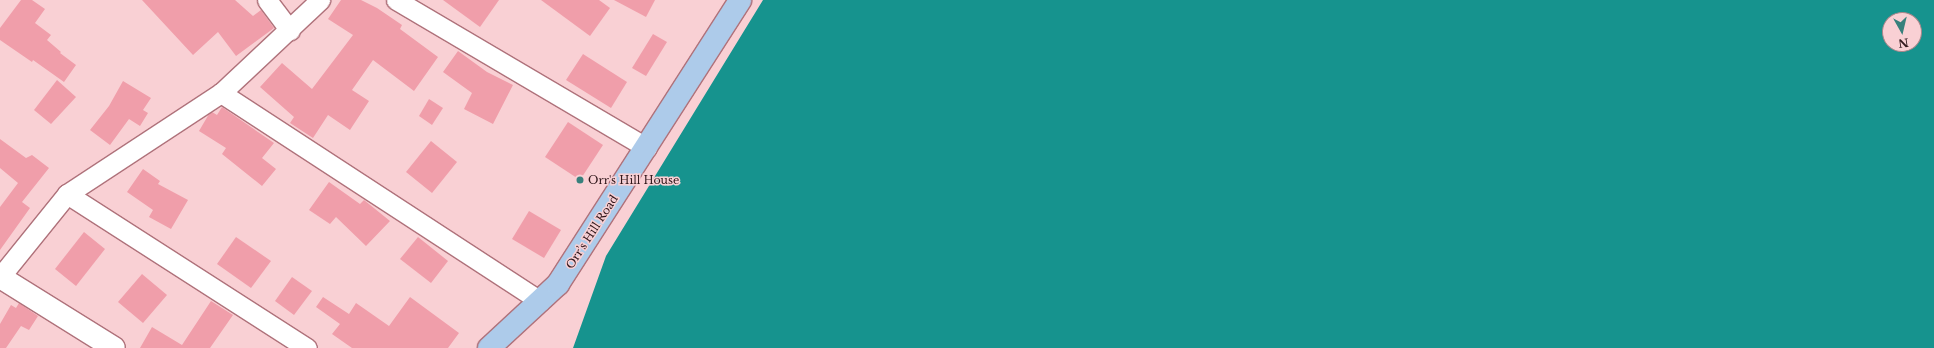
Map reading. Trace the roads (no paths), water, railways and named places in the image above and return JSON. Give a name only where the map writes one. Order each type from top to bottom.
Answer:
[{"type":"main road","name":"Orr’s Hill Road","points":[[489,348],[558,284],[647,148],[740,0]]},
{"type":"street","points":[[267,0],[290,30]]},
{"type":"street","points":[[101,344],[0,277],[67,194],[221,93],[290,30],[320,0]]},
{"type":"street","points":[[396,0],[647,148]]},
{"type":"street","points":[[221,93],[540,301]]},
{"type":"street","points":[[67,194],[307,348]]},
{"type":"water","points":[[763,0],[1934,0],[1934,348],[573,348],[606,256]]},
{"type":"place","name":"Orr's Hill House","points":[[580,180]]}]
